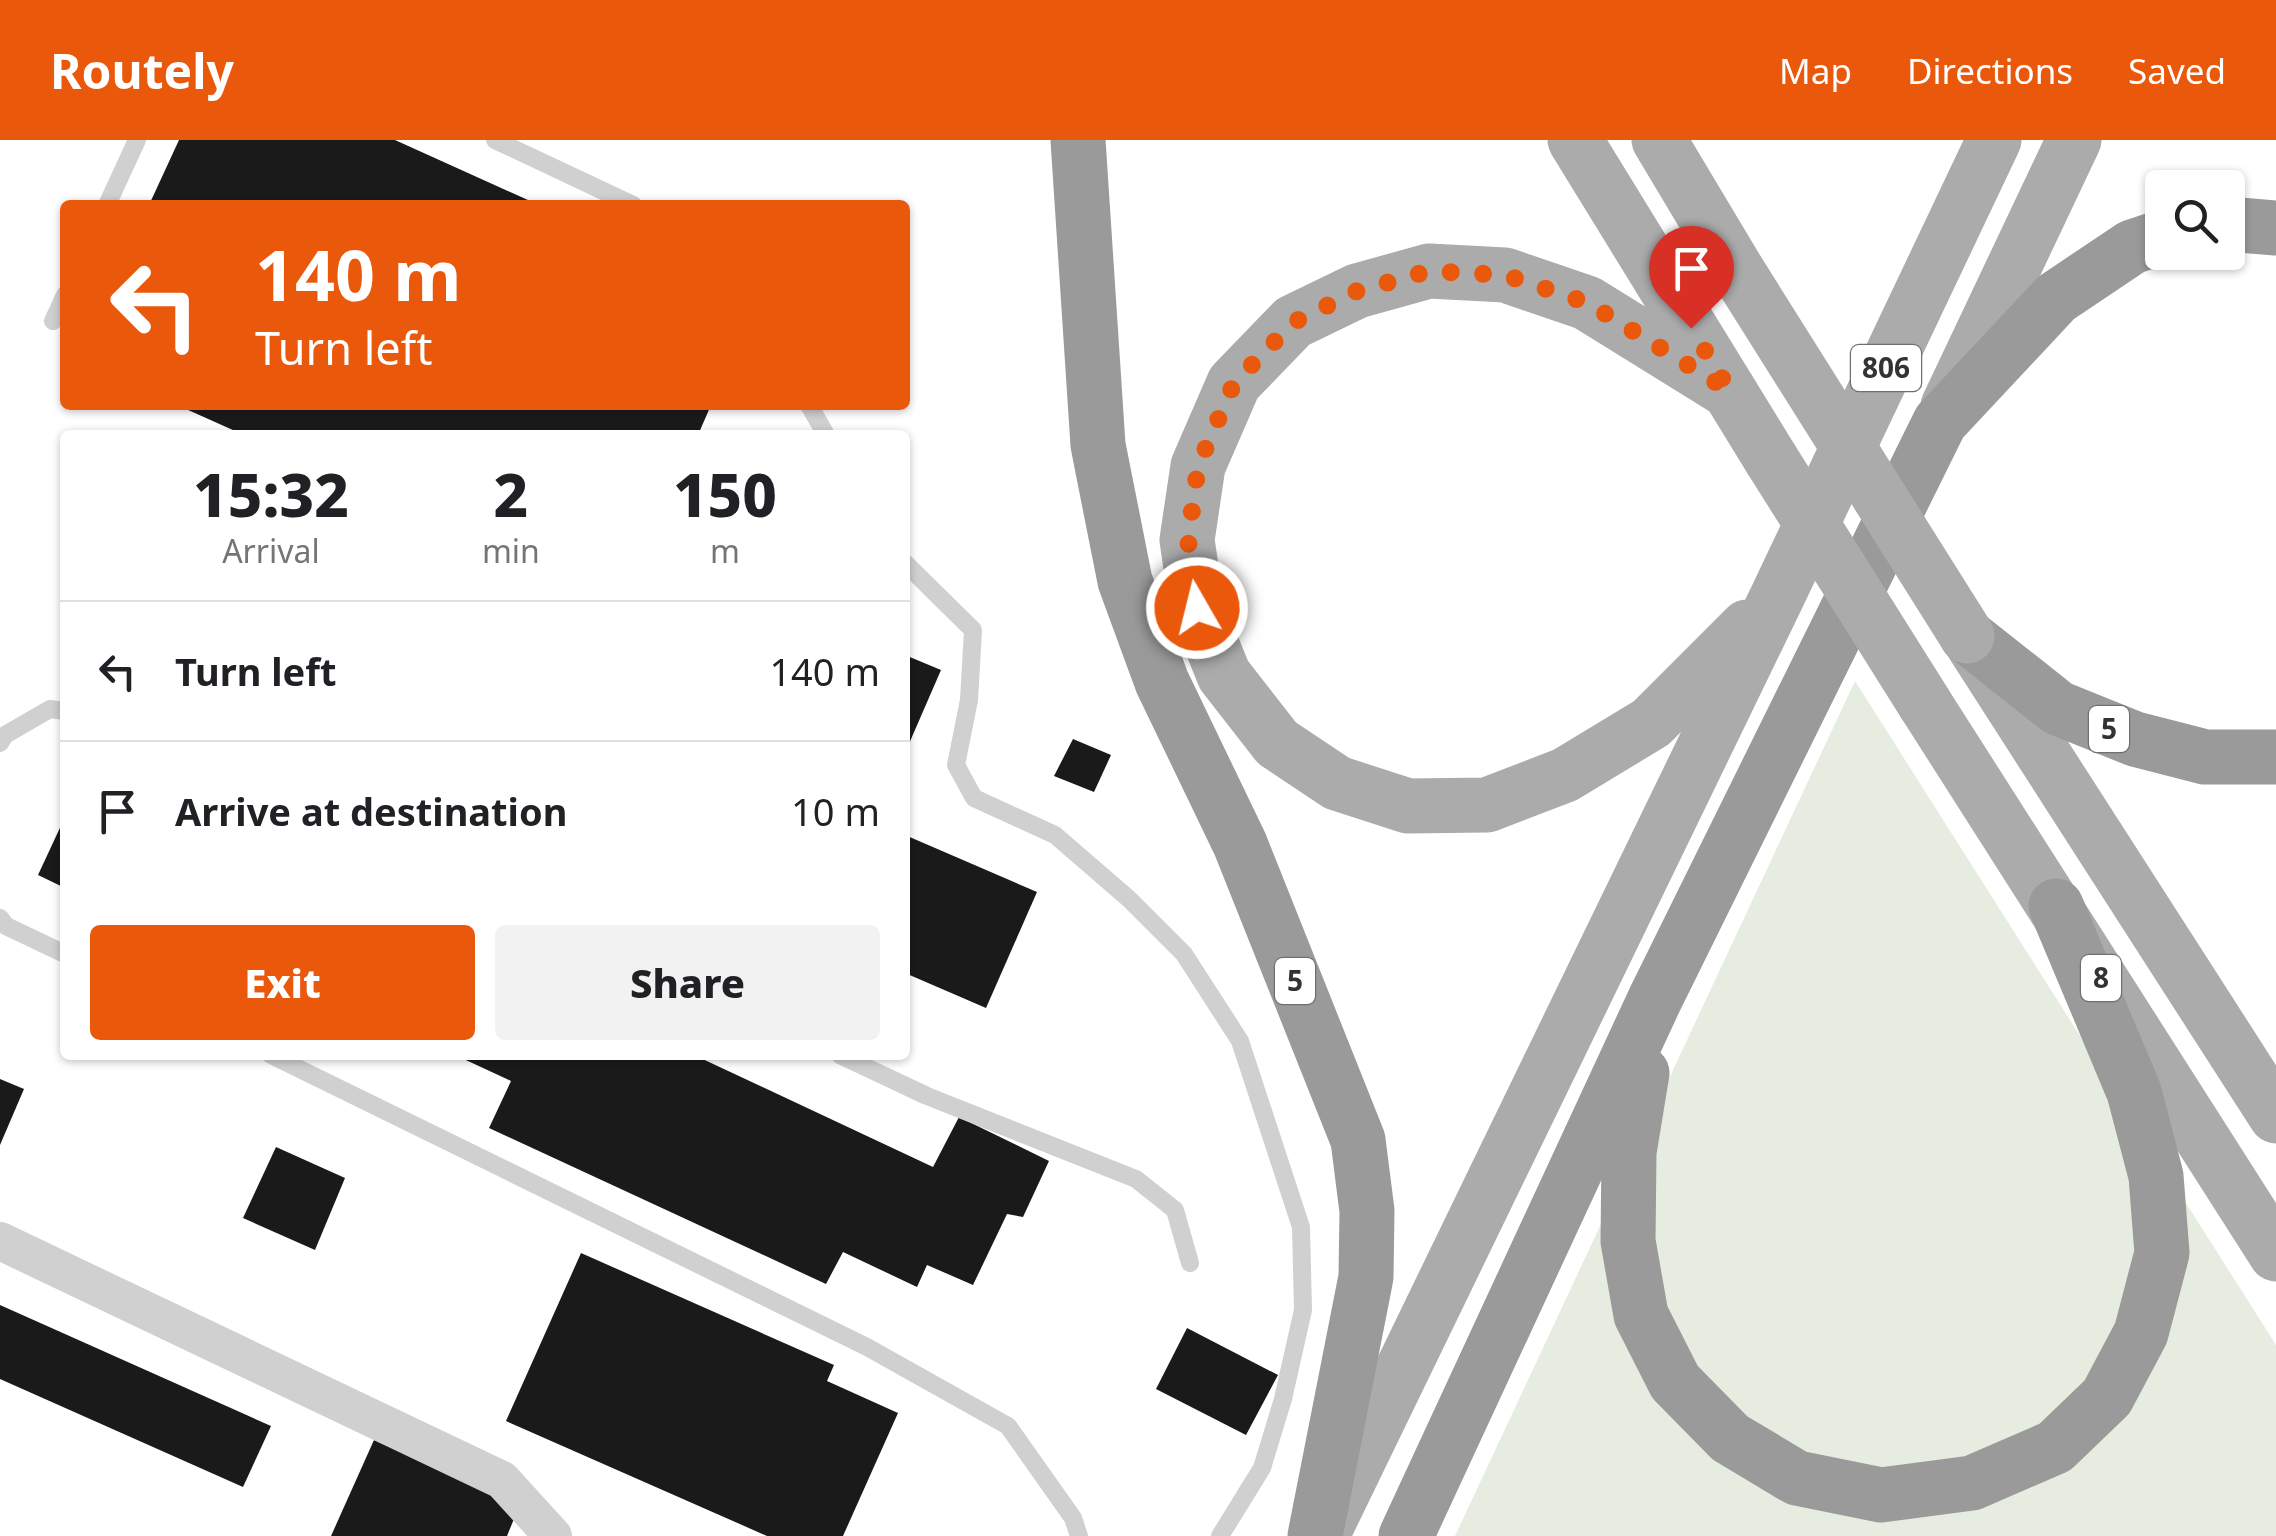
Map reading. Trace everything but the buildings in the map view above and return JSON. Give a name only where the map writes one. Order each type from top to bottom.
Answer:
[{"type":"highway","name":"5","points":[[1078,140],[1098,445],[1124,581],[1162,682],[1240,844],[1358,1140],[1367,1211],[1366,1277],[1318,1536]]},
{"type":"highway","points":[[2245,225],[2276,228]]},
{"type":"highway","points":[[1406,1536],[1655,999],[1940,422],[2056,298],[2132,247],[2145,243]]},
{"type":"highway","name":"5","points":[[1967,636],[2058,708],[2119,733],[2205,757],[2276,757]]},
{"type":"highway","points":[[1655,999],[1628,1152],[1628,1241],[1641,1314],[1675,1382],[1730,1438],[1797,1478],[1881,1495],[1972,1483],[2054,1447],[2107,1397],[2141,1333],[2162,1253],[2156,1176],[2134,1092],[2056,906]]},
{"type":"main road","name":"8","points":[[1575,140],[1771,460],[2276,1254]]},
{"type":"main road","name":"5","points":[[1658,140],[1967,636]]},
{"type":"main road","name":"806","points":[[1777,597],[1994,140]]},
{"type":"main road","name":"806","points":[[1940,422],[2074,140]]},
{"type":"main road","points":[[1730,391],[1588,303],[1505,275],[1429,271],[1357,291],[1294,322],[1234,383],[1198,466],[1188,540],[1197,608],[1224,675],[1277,743],[1337,784],[1408,806],[1487,805],[1564,775],[1650,722],[1777,597]]},
{"type":"main road","points":[[1318,1536],[1777,597]]},
{"type":"main road","name":"8","points":[[1967,636],[2276,1116]]},
{"type":"street","points":[[0,1240],[502,1480],[553,1536]]},
{"type":"lane","points":[[109,200],[137,140]]},
{"type":"lane","points":[[495,140],[622,200]]},
{"type":"lane","points":[[53,321],[60,306]]},
{"type":"lane","points":[[910,568],[974,630],[970,700],[956,765],[974,798],[1055,835],[1129,898],[1184,954],[1240,1041],[1301,1227],[1303,1310],[1284,1399],[1262,1468],[1220,1536]]},
{"type":"lane","points":[[0,743],[5,735],[50,709],[60,710]]},
{"type":"lane","points":[[0,918],[6,926],[60,952]]},
{"type":"lane","points":[[281,1060],[867,1347],[1008,1426],[1073,1518],[1079,1536]]},
{"type":"lane","points":[[851,1060],[927,1096],[1136,1178],[1175,1210],[1190,1263]]},
{"type":"shaded area","points":[[1855,681],[2276,1345],[2276,1536],[1455,1536]]},
{"type":"route","points":[[1197,608],[1188,540],[1198,466],[1234,383],[1294,322],[1357,291],[1429,271],[1505,275],[1588,303],[1730,391],[1691,328]]}]
